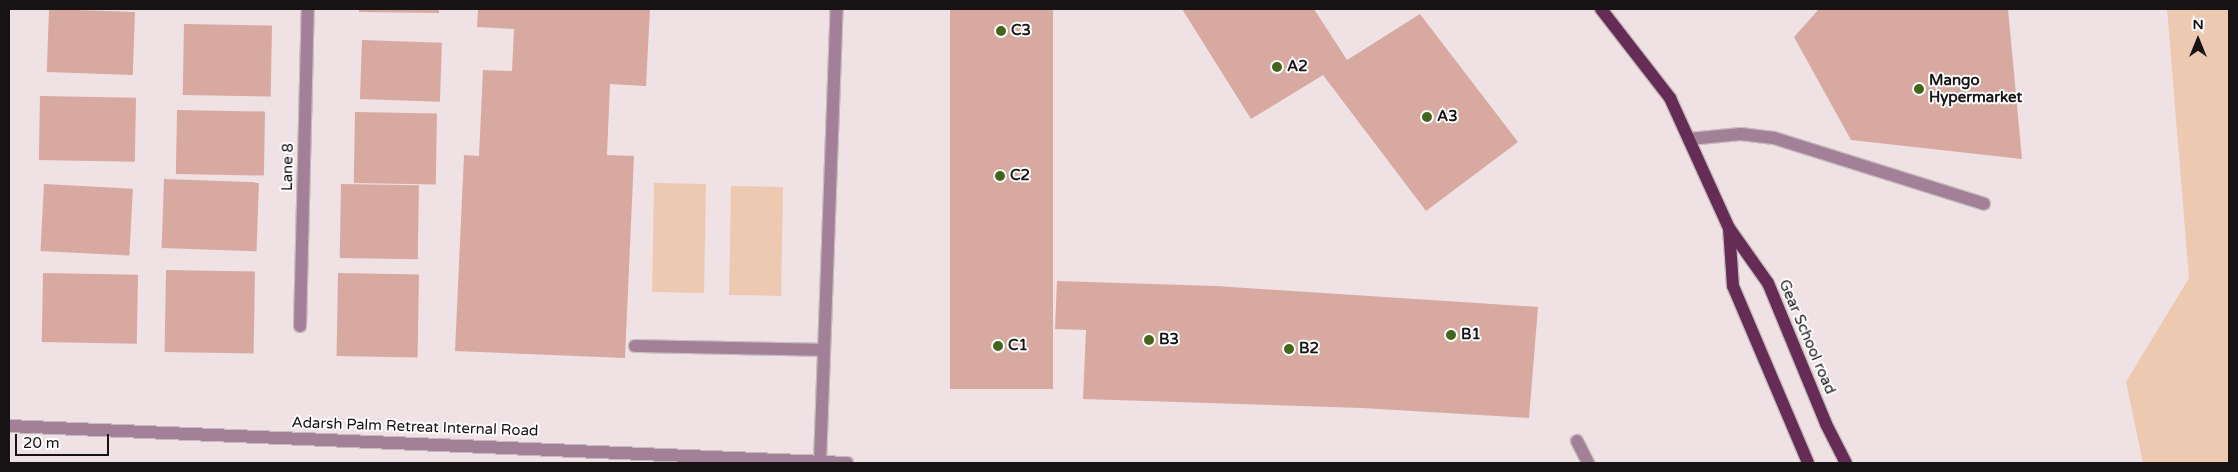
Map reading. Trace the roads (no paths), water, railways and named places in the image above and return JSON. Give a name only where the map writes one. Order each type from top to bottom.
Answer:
[{"type":"main road","name":"Gear School road","points":[[1601,9],[1670,98],[1729,228],[1768,283],[1826,424],[1846,463]]},
{"type":"main road","name":"Gear School road","points":[[1729,228],[1734,286],[1808,463]]},
{"type":"street","name":"Lane 8","points":[[300,326],[308,9]]},
{"type":"street","points":[[820,462],[837,9]]},
{"type":"street","points":[[1689,139],[1740,134],[1774,138],[1984,204]]},
{"type":"street","points":[[635,346],[823,350]]},
{"type":"street","name":"Adarsh Palm Retreat Internal Road","points":[[9,426],[724,460],[847,463]]},
{"type":"street","points":[[1577,441],[1588,463]]},
{"type":"place","name":"C3","points":[[1001,31]]},
{"type":"place","name":"A2","points":[[1277,67]]},
{"type":"place","name":"Mango Hypermarket","points":[[1919,89]]},
{"type":"place","name":"A3","points":[[1427,117]]},
{"type":"place","name":"C2","points":[[1000,176]]},
{"type":"place","name":"B1","points":[[1451,335]]},
{"type":"place","name":"B3","points":[[1149,340]]},
{"type":"place","name":"C1","points":[[998,346]]},
{"type":"place","name":"B2","points":[[1289,349]]}]
